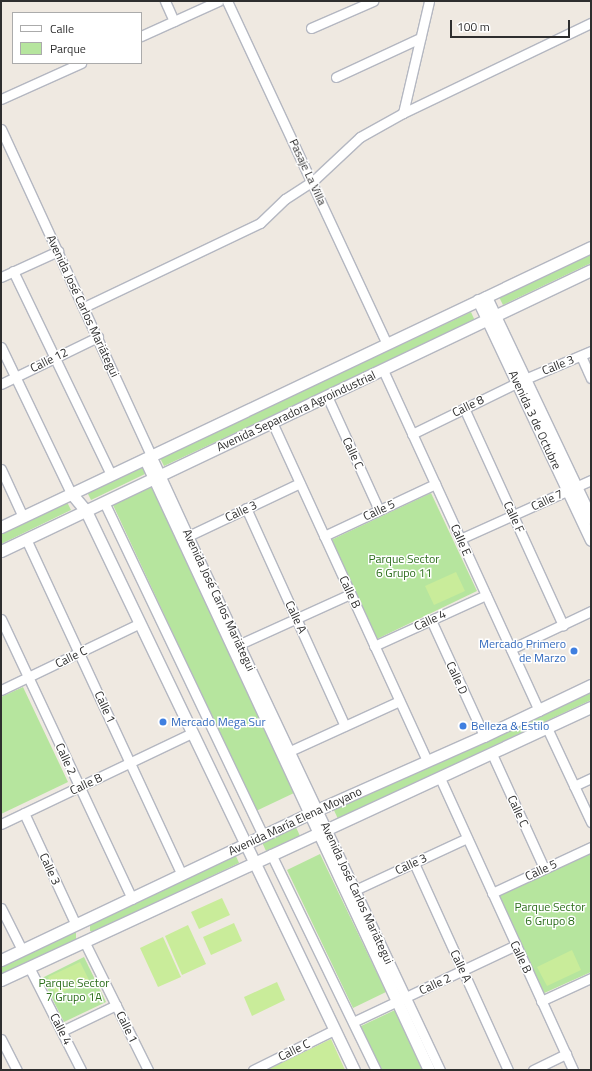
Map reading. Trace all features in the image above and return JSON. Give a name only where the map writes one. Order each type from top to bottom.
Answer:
[{"type":"street","points":[[165,1],[174,21]]},
{"type":"street","points":[[142,36],[218,1]]},
{"type":"street","name":"Pasaje La Villa","points":[[227,1],[313,181],[387,344]]},
{"type":"street","points":[[311,28],[373,1]]},
{"type":"street","points":[[403,113],[429,1]]},
{"type":"street","points":[[84,307],[260,223],[285,199],[313,181],[360,137],[403,113],[591,23]]},
{"type":"street","points":[[336,77],[420,38]]},
{"type":"street","points":[[1,99],[79,64]]},
{"type":"street","name":"Avenida José Carlos Mariátegui","points":[[1,129],[98,337],[149,457],[186,538],[402,999],[440,1070]]},
{"type":"street","name":"Avenida Separadora Agroindustrial","points":[[1,527],[591,247]]},
{"type":"street","points":[[1,277],[58,251]]},
{"type":"street","name":"Avenida Separadora Agroindustrial","points":[[1,551],[591,270]]},
{"type":"street","points":[[13,272],[111,475]]},
{"type":"street","name":"Avenida 3 de Octubre","points":[[482,299],[572,488],[591,540]]},
{"type":"street","name":"Calle 12","points":[[1,384],[98,337]]},
{"type":"street","points":[[1,347],[71,493],[86,511],[354,1070]]},
{"type":"street","name":"Calle 3","points":[[521,381],[591,351]]},
{"type":"street","points":[[581,356],[591,378]]},
{"type":"street","name":"Calle E","points":[[383,370],[538,711]]},
{"type":"street","name":"Calle 8","points":[[412,434],[521,381]]},
{"type":"street","name":"Calle C","points":[[327,396],[379,510]]},
{"type":"street","name":"Calle F","points":[[464,408],[563,625]]},
{"type":"street","name":"Calle B","points":[[272,422],[427,761]]},
{"type":"street","points":[[1,469],[23,517]]},
{"type":"street","points":[[572,488],[591,480]]},
{"type":"street","name":"Calle 3","points":[[186,538],[300,483]]},
{"type":"street","name":"Calle 5","points":[[324,536],[435,484]]},
{"type":"street","name":"Avenida 3 de Octubre","points":[[572,488],[591,518]]},
{"type":"street","name":"Calle 7","points":[[460,539],[572,488]]},
{"type":"street","points":[[104,502],[263,836]]},
{"type":"street","name":"Calle A","points":[[246,508],[345,726]]},
{"type":"street","name":"Avenida José Carlos Mariátegui","points":[[186,538],[240,644],[290,751],[314,811]]},
{"type":"street","name":"Calle 1","points":[[26,540],[131,762],[182,875]]},
{"type":"street","points":[[240,644],[350,594]]},
{"type":"street","name":"Calle 4","points":[[374,646],[486,595]]},
{"type":"street","points":[[510,649],[591,612]]},
{"type":"street","name":"Calle 2","points":[[1,619],[132,899]]},
{"type":"street","name":"Calle D","points":[[431,620],[484,736]]},
{"type":"street","name":"Calle C","points":[[1,690],[140,623]]},
{"type":"street","name":"Avenida María Elena Moyano","points":[[1,960],[246,845],[314,811],[484,736],[591,685]]},
{"type":"street","points":[[290,751],[400,701]]},
{"type":"street","name":"Avenida María Elena Moyano","points":[[1,980],[254,861],[440,778],[591,707]]},
{"type":"street","points":[[547,728],[591,822]]},
{"type":"street","name":"Calle B","points":[[1,824],[192,733]]},
{"type":"street","name":"Calle C","points":[[492,754],[544,868]]},
{"type":"street","name":"Calle B","points":[[440,778],[573,1070]]},
{"type":"street","points":[[574,786],[591,778]]},
{"type":"street","name":"Calle 3","points":[[24,813],[76,925]]},
{"type":"street","name":"Avenida José Carlos Mariátegui","points":[[323,830],[355,890],[402,999],[429,1070]]},
{"type":"street","name":"Calle 3","points":[[355,890],[467,838]]},
{"type":"street","name":"Calle 5","points":[[492,892],[591,847]]},
{"type":"street","points":[[271,854],[376,1070]]},
{"type":"street","name":"Calle A","points":[[414,863],[508,1070]]},
{"type":"street","points":[[1,908],[22,950]]},
{"type":"street","name":"Calle 1","points":[[84,941],[148,1070]]},
{"type":"street","name":"Calle 2","points":[[353,1022],[516,945]]},
{"type":"street","name":"Calle 4","points":[[29,967],[82,1070]]},
{"type":"street","points":[[541,1001],[591,978]]},
{"type":"street","points":[[62,1031],[116,1005]]},
{"type":"street","name":"Calle C","points":[[253,1070],[334,1030]]},
{"type":"street","points":[[1,1039],[17,1070]]},
{"type":"street","points":[[533,1070],[566,1054]]},
{"type":"green space","points":[[591,254],[591,263],[503,305],[499,297]]},
{"type":"green space","points":[[471,312],[475,321],[164,466],[160,458]]},
{"type":"green space","points":[[142,466],[145,474],[91,500],[87,492]]},
{"type":"green space","points":[[152,487],[294,793],[256,811],[113,505]]},
{"type":"green space","name":"Parque Sector 6 Grupo 11","points":[[431,493],[477,591],[377,639],[331,540]]},
{"type":"green space","points":[[67,502],[71,510],[1,544],[1,534]]},
{"type":"green space","points":[[456,572],[465,591],[434,605],[425,586]]},
{"type":"green space","points":[[23,687],[68,782],[1,814],[1,697]]},
{"type":"green space","points":[[591,689],[591,700],[338,819],[333,808]]},
{"type":"green space","points":[[295,825],[300,836],[266,851],[261,840]]},
{"type":"green space","name":"Parque Sector 6 Grupo 8","points":[[591,851],[591,972],[542,994],[497,894]]},
{"type":"green space","points":[[235,854],[239,863],[93,932],[90,931],[90,923]]},
{"type":"green space","points":[[320,854],[386,992],[353,1008],[287,870]]},
{"type":"green space","points":[[222,898],[230,915],[199,929],[191,912]]},
{"type":"green space","points":[[234,923],[242,941],[211,955],[203,937]]},
{"type":"green space","points":[[188,925],[206,964],[182,975],[165,936]]},
{"type":"green space","points":[[72,932],[76,933],[76,941],[1,977],[1,965]]},
{"type":"green space","points":[[163,937],[181,977],[158,987],[140,948]]},
{"type":"green space","points":[[572,950],[581,970],[547,986],[537,967]]},
{"type":"green space","name":"Parque Sector 7 Grupo 1A","points":[[84,957],[106,1002],[64,1022],[42,978]]},
{"type":"green space","points":[[80,962],[89,980],[56,995],[48,977]]},
{"type":"green space","points":[[277,982],[285,1000],[252,1016],[244,997]]},
{"type":"green space","points":[[395,1010],[423,1070],[379,1070],[359,1027]]},
{"type":"green space","points":[[331,1039],[345,1070],[267,1070]]},
{"type":"place","name":"Mercado Primero de Marzo","points":[[574,651]]},
{"type":"place","name":"Mercado Mega Sur","points":[[163,722]]},
{"type":"place","name":"Belleza & Estilo","points":[[463,726]]}]
